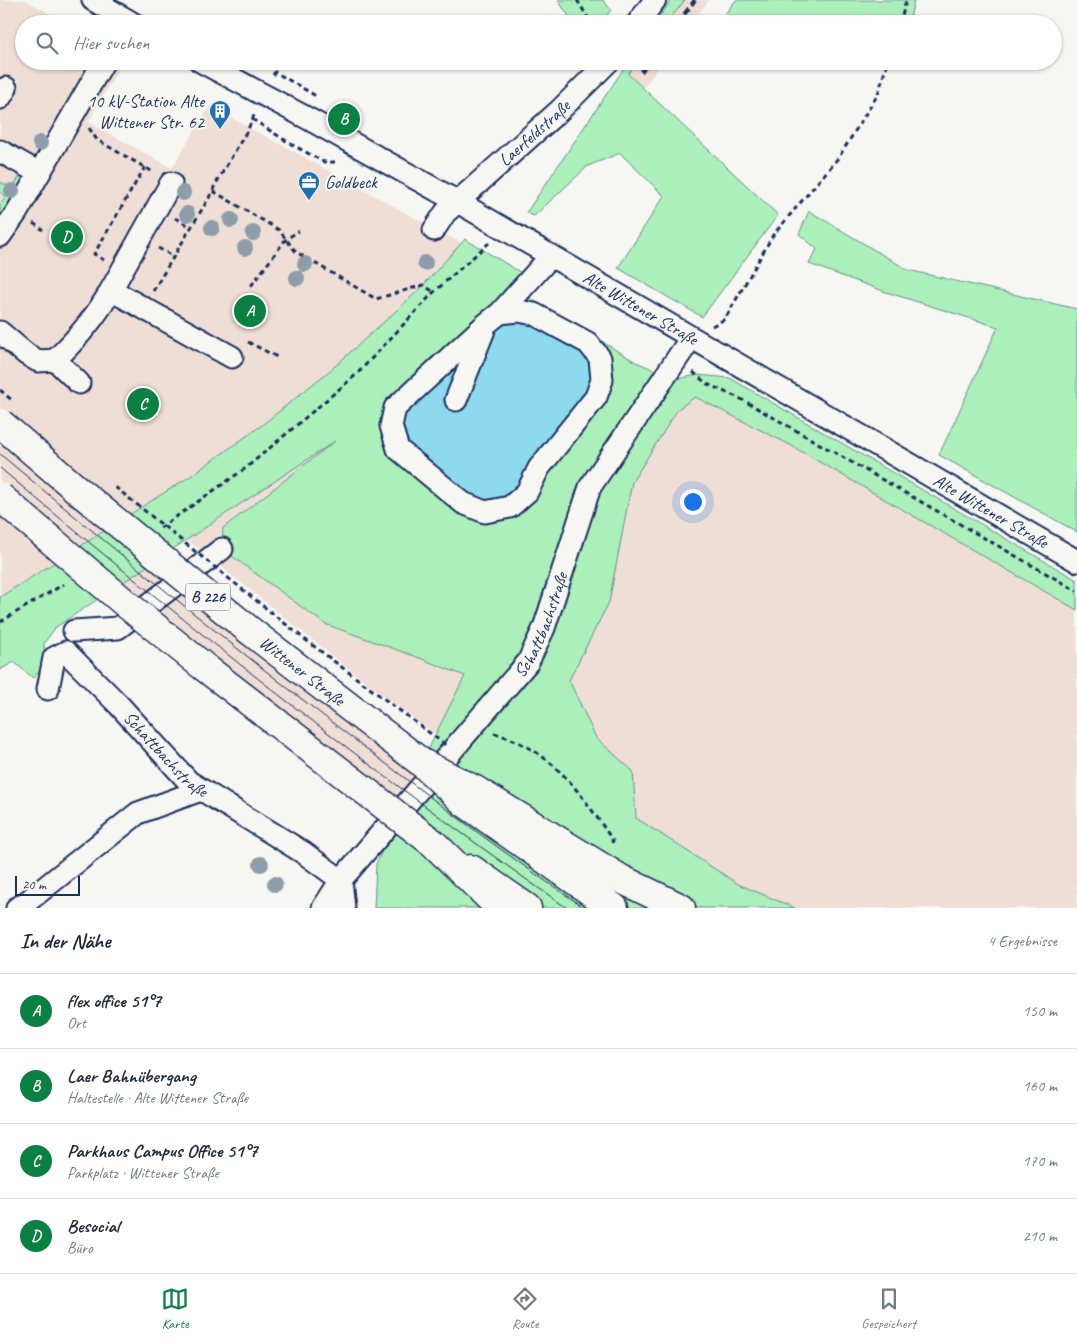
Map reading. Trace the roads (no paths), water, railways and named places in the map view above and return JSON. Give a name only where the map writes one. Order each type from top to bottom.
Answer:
[{"type":"main road","name":"Wittener Straße","points":[[8,413],[80,493],[249,630],[422,763],[469,796]]},
{"type":"main road","points":[[0,497],[203,666],[433,843],[527,908]]},
{"type":"main road","points":[[469,796],[614,908]]},
{"type":"main road","points":[[469,796],[621,879],[681,908]]},
{"type":"main road","points":[[433,843],[500,908]]},
{"type":"street","points":[[93,0],[118,15]]},
{"type":"street","points":[[644,15],[655,0]]},
{"type":"street","points":[[0,236],[17,212],[99,70]]},
{"type":"street","name":"Alte Wittener Straße","points":[[217,70],[458,202],[1077,561]]},
{"type":"street","name":"Laerfeldstraße","points":[[434,230],[445,213],[560,110],[600,70]]},
{"type":"street","points":[[0,151],[39,174]]},
{"type":"street","points":[[0,332],[26,354],[38,361],[55,360],[84,331],[101,308],[171,183]]},
{"type":"street","points":[[493,318],[519,311],[534,314],[588,343],[600,358],[602,380],[596,397],[539,468],[528,492],[510,507],[485,512],[463,503],[398,449],[391,426],[396,408],[493,318],[551,256]]},
{"type":"street","points":[[111,290],[232,357]]},
{"type":"street","points":[[456,400],[493,318]]},
{"type":"street","name":"Schattbachstraße","points":[[323,908],[340,880],[528,662],[544,628],[590,487],[691,338]]},
{"type":"street","points":[[55,360],[79,383]]},
{"type":"street","points":[[74,631],[118,628],[222,549]]},
{"type":"street","name":"Schattbachstraße","points":[[48,689],[54,658],[66,652],[118,704],[189,782],[304,853],[340,880]]},
{"type":"street","points":[[17,908],[138,813],[201,790]]},
{"type":"street","points":[[340,880],[344,908]]},
{"type":"water","points":[[519,317],[588,351],[596,382],[523,489],[487,507],[407,451],[400,416],[495,323]]},
{"type":"tram line","points":[[0,454],[83,524],[295,694],[460,819],[585,908]]},
{"type":"tram line","points":[[0,468],[278,694],[421,803],[567,908]]},
{"type":"railway","points":[[684,15],[695,0]]},
{"type":"place","name":"Laer Bahnübergang","points":[[344,119]]},
{"type":"place","name":"10 kV-Station Alte Wittener Str. 62","points":[[220,130]]},
{"type":"place","name":"Goldbeck","points":[[309,201]]},
{"type":"place","name":"Besocial","points":[[67,237]]},
{"type":"place","name":"flex office 51°7","points":[[250,311]]},
{"type":"place","name":"Parkhaus Campus Office 51°7","points":[[143,404]]}]
